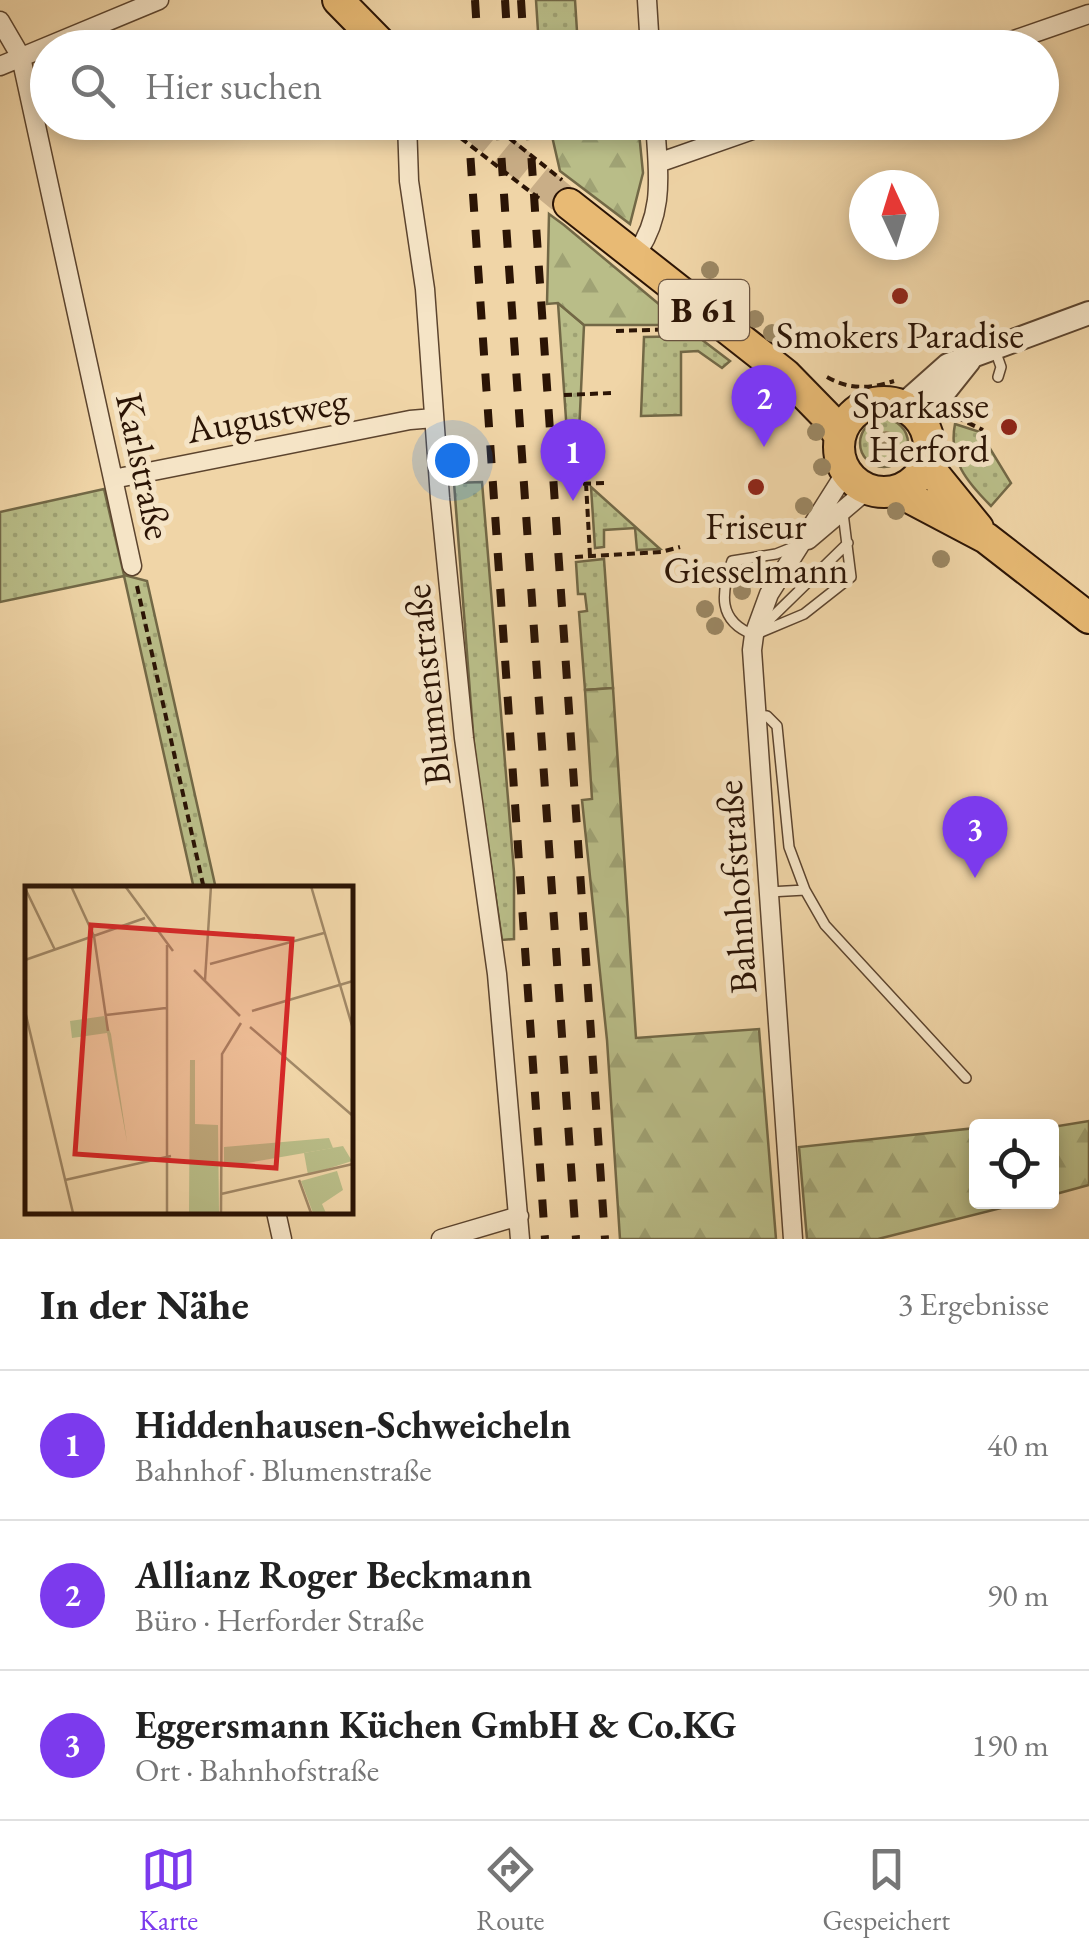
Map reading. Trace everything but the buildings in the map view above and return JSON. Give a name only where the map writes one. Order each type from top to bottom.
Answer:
[{"type":"main road","points":[[338,0],[368,30]]},
{"type":"main road","name":"B 61","points":[[560,206],[635,256],[785,374],[840,436]]},
{"type":"main road","name":"B 61","points":[[785,374],[831,390],[858,409]]},
{"type":"main road","points":[[870,484],[920,476],[930,443],[917,405],[880,401],[858,409],[843,426],[839,454],[870,484],[986,538],[1089,618]]},
{"type":"main road","points":[[926,464],[986,538]]},
{"type":"street","points":[[85,30],[158,0]]},
{"type":"street","points":[[646,0],[648,30]]},
{"type":"street","points":[[1043,30],[1089,14]]},
{"type":"street","name":"Karlstraße","points":[[0,21],[21,56],[30,97]]},
{"type":"street","points":[[0,66],[30,52]]},
{"type":"street","name":"Karlstraße","points":[[39,140],[132,566]]},
{"type":"street","name":"Blumenstraße","points":[[408,140],[409,180],[425,289],[462,720],[498,974],[520,1239]]},
{"type":"street","points":[[635,256],[657,213],[656,140]]},
{"type":"street","points":[[658,163],[724,140]]},
{"type":"street","points":[[917,405],[984,351],[1089,313]]},
{"type":"street","name":"Augustweg","points":[[113,479],[434,418]]},
{"type":"street","name":"Bahnhofstraße","points":[[804,544],[843,513],[870,484]]},
{"type":"street","name":"Bahnhofstraße","points":[[793,1239],[756,715],[754,635],[769,594],[804,544],[828,497],[870,484]]},
{"type":"street","points":[[276,1214],[282,1239]]},
{"type":"street","points":[[441,1239],[519,1216]]},
{"type":"lane","points":[[984,351],[1002,367],[998,377]]},
{"type":"lane","points":[[804,544],[776,554],[732,561],[724,585],[725,609],[736,628],[754,635],[804,614],[852,578],[843,513]]},
{"type":"lane","points":[[754,635],[848,543]]},
{"type":"lane","points":[[756,715],[767,716],[777,726],[789,847],[804,890],[825,925],[966,1078]]},
{"type":"lane","points":[[769,892],[804,890]]},
{"type":"path","points":[[466,140],[560,206]]},
{"type":"path","points":[[616,331],[696,328]]},
{"type":"path","points":[[837,382],[848,388],[876,386],[983,430]]},
{"type":"path","points":[[564,394],[612,394]]},
{"type":"path","points":[[570,484],[606,483]]},
{"type":"path","points":[[586,484],[590,556]]},
{"type":"path","points":[[575,557],[662,552],[680,547]]},
{"type":"path","name":"Karlstraße","points":[[132,566],[203,886]]},
{"type":"green space","points":[[536,0],[575,0],[577,30],[538,30]]},
{"type":"green space","points":[[553,140],[640,140],[643,173],[630,224],[560,171]]},
{"type":"green space","points":[[549,214],[684,325],[584,325],[558,303],[547,304]]},
{"type":"green space","points":[[558,303],[584,325],[577,477],[570,477]]},
{"type":"green space","points":[[697,336],[730,361],[722,368],[698,351],[681,352],[681,415],[641,416],[644,337]]},
{"type":"green space","points":[[884,419],[901,426],[908,443],[901,460],[884,467],[867,460],[860,443],[867,426]]},
{"type":"green space","points":[[955,424],[980,432],[1011,483],[991,506],[961,470],[954,449]]},
{"type":"green space","points":[[482,482],[514,872],[514,939],[502,940],[475,758],[454,483]]},
{"type":"green space","points":[[591,487],[660,549],[637,550],[635,528],[604,530],[604,547],[595,548]]},
{"type":"green space","points":[[104,489],[124,575],[147,581],[215,886],[193,886],[124,576],[0,602],[0,512]]},
{"type":"green space","points":[[604,559],[613,688],[585,690],[579,612],[587,611],[585,594],[578,594],[576,562]]},
{"type":"green space","points":[[613,688],[636,1038],[759,1029],[776,1239],[620,1239],[607,1040],[582,800],[592,799],[585,690]]},
{"type":"green space","points":[[1089,1121],[1089,1185],[1059,1193],[1059,1126]]},
{"type":"green space","points":[[969,1129],[969,1209],[997,1209],[878,1239],[807,1239],[799,1147]]},
{"type":"tunnel","points":[[491,140],[569,204]]},
{"type":"railway","points":[[475,0],[477,30]]},
{"type":"railway","points":[[505,0],[507,30]]},
{"type":"railway","points":[[521,0],[523,30]]},
{"type":"railway","points":[[469,140],[545,1239]]},
{"type":"railway","points":[[500,140],[576,1239]]},
{"type":"railway","points":[[530,140],[605,1239]]},
{"type":"place","name":"Smokers Paradise","points":[[900,296]]},
{"type":"place","name":"Sparkasse Herford","points":[[1009,427]]},
{"type":"place","name":"Allianz Roger Beckmann","points":[[764,447]]},
{"type":"place","name":"Friseur Giesselmann","points":[[756,487]]},
{"type":"place","name":"Hiddenhausen-Schweicheln","points":[[573,501]]},
{"type":"place","name":"Eggersmann Küchen GmbH & Co.KG","points":[[975,878]]}]
